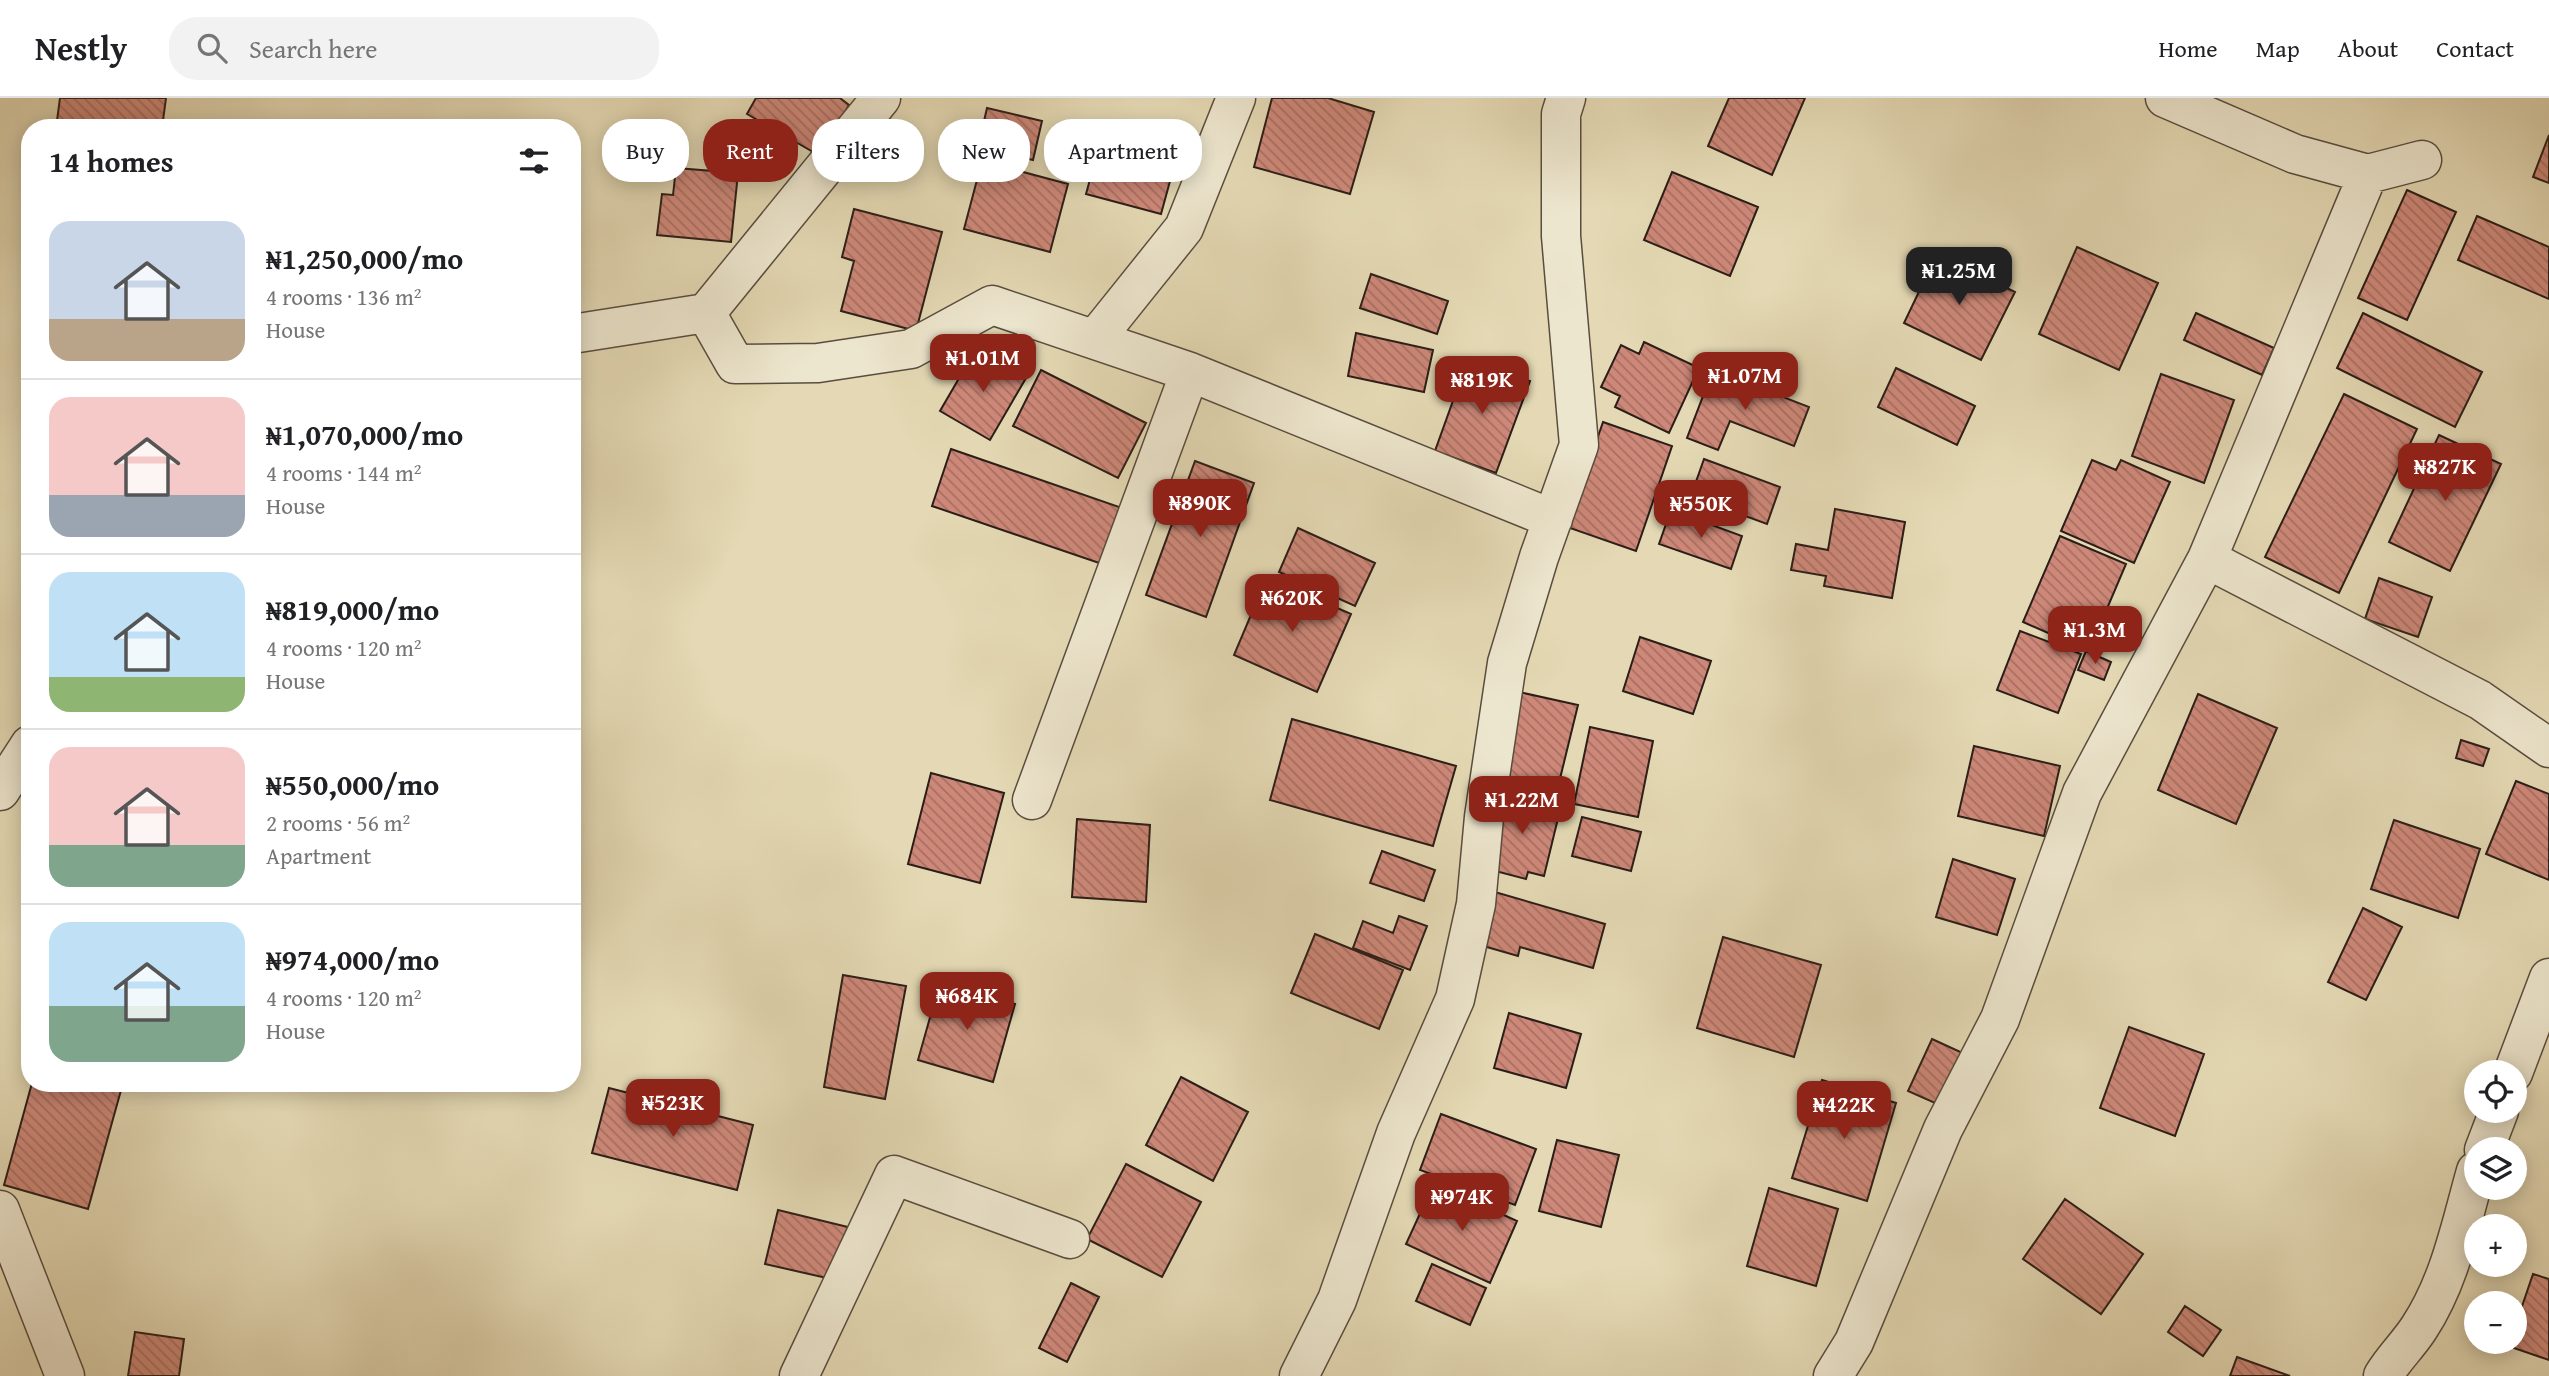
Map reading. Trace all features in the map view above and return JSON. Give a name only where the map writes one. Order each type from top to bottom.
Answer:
[{"type":"street","points":[[581,333],[706,313],[881,98]]},
{"type":"street","points":[[1095,339],[1184,228],[1236,98]]},
{"type":"street","points":[[1299,1376],[1337,1300],[1396,1133],[1455,999],[1476,904],[1484,817],[1507,663],[1579,445],[1561,236],[1561,114],[1566,98]]},
{"type":"street","points":[[2165,98],[2295,154],[2368,174],[2422,160]]},
{"type":"street","points":[[1833,1376],[1854,1342],[1942,1129],[2000,1018],[2082,793],[2207,559],[2368,174]]},
{"type":"street","points":[[706,313],[735,364],[818,363],[911,349],[992,304],[1190,372],[1553,519]]},
{"type":"street","points":[[1031,800],[1190,372]]},
{"type":"street","points":[[2207,559],[2480,700],[2549,748]]},
{"type":"street","points":[[0,791],[21,759]]},
{"type":"street","points":[[2518,1060],[2549,978]]},
{"type":"street","points":[[799,1376],[894,1175],[1070,1240]]},
{"type":"street","points":[[2384,1376],[2419,1328],[2445,1276],[2470,1200]]},
{"type":"street","points":[[0,1210],[65,1376]]},
{"type":"building","points":[[60,98],[166,98],[163,119],[57,119]]},
{"type":"building","points":[[756,98],[840,98],[849,105],[841,119],[812,119],[812,151],[798,143],[798,119],[756,119],[747,114]]},
{"type":"building","points":[[1272,98],[1328,98],[1374,112],[1350,194],[1254,167]]},
{"type":"building","points":[[1729,98],[1805,98],[1772,175],[1708,146]]},
{"type":"building","points":[[987,108],[1042,121],[1033,160],[1030,159],[1030,119],[984,119]]},
{"type":"building","points":[[2549,135],[2549,183],[2533,177]]},
{"type":"building","points":[[689,169],[703,170],[703,182],[737,182],[731,242],[657,235],[662,194],[673,195],[674,182],[689,182]]},
{"type":"building","points":[[1672,172],[1758,207],[1730,276],[1644,240]]},
{"type":"building","points":[[1030,174],[1044,178],[1044,182],[1068,184],[1050,252],[964,229],[976,182],[1030,182]]},
{"type":"building","points":[[1089,182],[1170,182],[1161,214],[1086,194]]},
{"type":"building","points":[[2407,190],[2456,212],[2407,320],[2358,298]]},
{"type":"building","points":[[854,209],[942,232],[916,331],[841,311],[854,261],[842,257]]},
{"type":"building","points":[[2477,216],[2549,247],[2549,299],[2458,260]]},
{"type":"building","points":[[2077,247],[2158,283],[2119,370],[2039,334]]},
{"type":"building","points":[[1937,254],[2015,292],[1981,360],[1904,323]]},
{"type":"building","points":[[1371,274],[1448,301],[1437,334],[1360,308]]},
{"type":"building","points":[[2196,313],[2274,348],[2262,375],[2184,340]]},
{"type":"building","points":[[2363,313],[2482,372],[2455,427],[2337,368]]},
{"type":"building","points":[[1356,333],[1433,350],[1424,392],[1348,376]]},
{"type":"building","points":[[1644,342],[1699,368],[1669,433],[1615,407],[1620,396],[1601,387],[1621,345],[1639,354]]},
{"type":"building","points":[[976,349],[1026,378],[990,440],[940,411]]},
{"type":"building","points":[[1468,359],[1530,381],[1496,473],[1435,451]]},
{"type":"building","points":[[1896,368],[1975,406],[1957,445],[1878,407]]},
{"type":"building","points":[[1041,370],[1146,423],[1118,478],[1013,426]]},
{"type":"building","points":[[1713,370],[1809,407],[1794,446],[1730,421],[1718,450],[1687,438]]},
{"type":"building","points":[[2161,374],[2234,400],[2204,483],[2132,456]]},
{"type":"building","points":[[2344,394],[2417,429],[2339,593],[2265,557]]},
{"type":"building","points":[[1603,422],[1672,446],[1636,551],[1567,527]]},
{"type":"building","points":[[2439,435],[2501,464],[2450,571],[2389,542]]},
{"type":"building","points":[[951,449],[1125,509],[1105,565],[932,506]]},
{"type":"building","points":[[1704,459],[1780,487],[1767,524],[1691,496]]},
{"type":"building","points":[[2092,460],[2116,470],[2121,460],[2170,482],[2134,563],[2061,531]]},
{"type":"building","points":[[1195,461],[1254,483],[1206,617],[1146,595]]},
{"type":"building","points":[[1835,509],[1905,522],[1892,598],[1824,586],[1826,576],[1791,570],[1796,544],[1828,550]]},
{"type":"building","points":[[1671,510],[1742,536],[1731,569],[1659,544]]},
{"type":"building","points":[[1298,528],[1375,563],[1355,606],[1279,572]]},
{"type":"building","points":[[2060,536],[2126,564],[2089,651],[2023,622]]},
{"type":"building","points":[[1267,577],[1351,614],[1317,692],[1234,655]]},
{"type":"building","points":[[2379,578],[2432,597],[2418,637],[2365,619]]},
{"type":"building","points":[[2020,631],[2081,654],[2058,713],[1997,690]]},
{"type":"building","points":[[1640,637],[1711,661],[1693,714],[1623,691]]},
{"type":"building","points":[[2086,651],[2111,662],[2104,680],[2078,670]]},
{"type":"building","points":[[1519,692],[1578,705],[1556,795],[1498,780]]},
{"type":"building","points":[[2198,694],[2277,728],[2236,824],[2158,790]]},
{"type":"building","points":[[1292,719],[1456,766],[1433,846],[1270,800]]},
{"type":"building","points":[[1590,727],[1653,741],[1638,817],[1574,804]]},
{"type":"building","points":[[2461,740],[2489,749],[2483,766],[2456,758]]},
{"type":"building","points":[[1974,746],[2060,766],[2044,836],[1958,816]]},
{"type":"building","points":[[931,773],[1004,793],[980,883],[908,864]]},
{"type":"building","points":[[2516,781],[2549,794],[2549,880],[2486,854]]},
{"type":"building","points":[[1503,791],[1561,806],[1544,876],[1528,872],[1526,879],[1484,868]]},
{"type":"building","points":[[1582,817],[1641,832],[1631,871],[1572,856]]},
{"type":"building","points":[[1077,819],[1150,825],[1146,902],[1072,897]]},
{"type":"building","points":[[2394,820],[2480,849],[2458,918],[2371,889]]},
{"type":"building","points":[[1382,851],[1435,870],[1424,901],[1370,883]]},
{"type":"building","points":[[1953,859],[2015,879],[1997,935],[1936,917]]},
{"type":"building","points":[[1481,888],[1605,924],[1593,968],[1520,947],[1518,956],[1466,941]]},
{"type":"building","points":[[2363,908],[2402,927],[2366,1000],[2328,982]]},
{"type":"building","points":[[1399,916],[1427,926],[1410,970],[1353,948],[1363,921],[1393,933]]},
{"type":"building","points":[[1315,934],[1403,970],[1379,1029],[1291,993]]},
{"type":"building","points":[[1723,937],[1821,965],[1794,1057],[1697,1028]]},
{"type":"building","points":[[843,975],[906,986],[885,1099],[824,1087]]},
{"type":"building","points":[[940,982],[1015,1004],[993,1082],[918,1060]]},
{"type":"building","points":[[1509,1013],[1581,1034],[1566,1088],[1494,1068]]},
{"type":"building","points":[[2129,1027],[2204,1054],[2175,1136],[2100,1108]]},
{"type":"building","points":[[1932,1039],[1967,1055],[1944,1107],[1908,1091]]},
{"type":"building","points":[[1181,1077],[1248,1112],[1213,1181],[1146,1145]]},
{"type":"building","points":[[1822,1080],[1896,1103],[1867,1201],[1792,1178]]},
{"type":"building","points":[[609,1088],[753,1125],[737,1190],[592,1153]]},
{"type":"building","points":[[30,1092],[120,1092],[88,1209],[4,1185]]},
{"type":"building","points":[[1441,1114],[1536,1149],[1515,1205],[1420,1170]]},
{"type":"building","points":[[1557,1140],[1619,1155],[1601,1227],[1539,1211]]},
{"type":"building","points":[[1126,1164],[1201,1202],[1162,1277],[1087,1239]]},
{"type":"building","points":[[1434,1183],[1517,1221],[1490,1283],[1406,1244]]},
{"type":"building","points":[[1769,1188],[1838,1209],[1816,1286],[1747,1266]]},
{"type":"building","points":[[2065,1199],[2143,1254],[2101,1314],[2023,1259]]},
{"type":"building","points":[[778,1210],[852,1228],[840,1281],[765,1264]]},
{"type":"building","points":[[1432,1264],[1486,1288],[1470,1325],[1416,1301]]},
{"type":"building","points":[[2533,1274],[2549,1279],[2549,1360],[2527,1352],[2527,1292]]},
{"type":"building","points":[[1071,1283],[1099,1297],[1067,1362],[1039,1348]]},
{"type":"building","points":[[2185,1306],[2221,1330],[2203,1356],[2168,1332]]},
{"type":"building","points":[[135,1332],[184,1339],[179,1376],[128,1376]]},
{"type":"building","points":[[2237,1357],[2290,1376],[2230,1376]]}]
